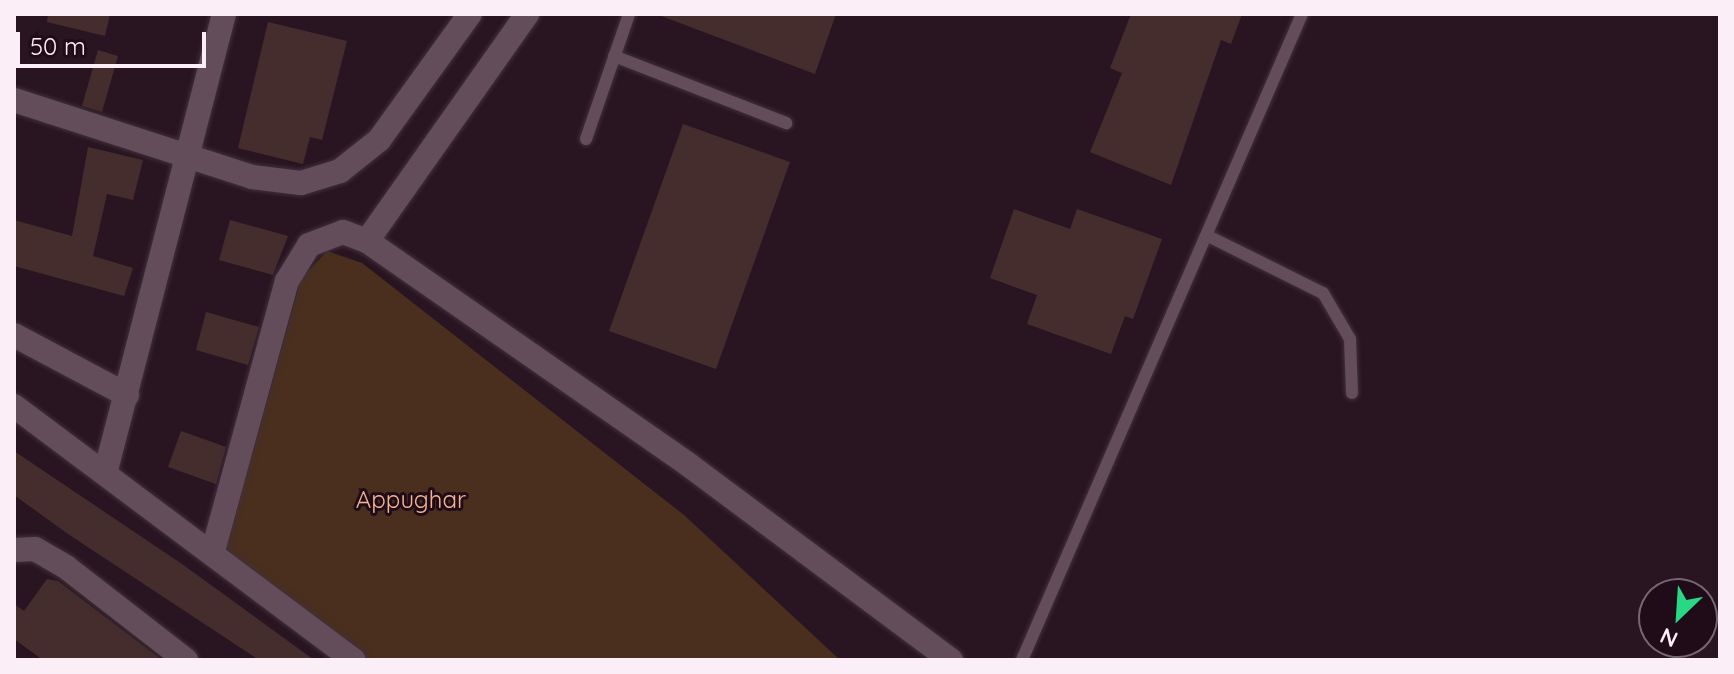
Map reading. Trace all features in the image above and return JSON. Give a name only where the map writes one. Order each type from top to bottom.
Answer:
[{"type":"street","points":[[106,470],[185,153],[224,14]]},
{"type":"street","points":[[14,100],[252,177],[301,183],[340,171],[379,140],[470,14]]},
{"type":"street","points":[[367,241],[527,14]]},
{"type":"street","points":[[213,551],[296,260],[323,236],[343,232],[367,241],[951,660]]},
{"type":"street","points":[[14,335],[127,395]]},
{"type":"street","points":[[14,406],[106,470],[353,660]]},
{"type":"street","points":[[14,550],[35,549],[66,567],[186,660]]},
{"type":"lane","points":[[586,139],[629,14]]},
{"type":"lane","points":[[1022,660],[1210,237],[1302,14]]},
{"type":"lane","points":[[614,56],[786,123]]},
{"type":"lane","points":[[1210,237],[1323,293],[1350,339],[1352,393]]},
{"type":"green space","name":"Appughar","points":[[327,251],[362,263],[684,515],[840,660],[362,660],[224,556],[301,279]]},
{"type":"building","points":[[48,14],[110,14],[105,36],[47,22]]},
{"type":"building","points":[[656,14],[836,14],[815,74]]},
{"type":"building","points":[[1131,14],[1242,14],[1231,44],[1221,40],[1171,185],[1090,152],[1122,73],[1110,68]]},
{"type":"building","points":[[268,22],[347,41],[322,140],[310,137],[303,164],[238,148]]},
{"type":"building","points":[[98,50],[118,56],[102,112],[82,106]]},
{"type":"building","points":[[683,124],[790,162],[716,369],[609,331]]},
{"type":"building","points":[[88,147],[143,160],[133,200],[107,194],[93,256],[133,268],[124,296],[14,266],[14,220],[72,236]]},
{"type":"building","points":[[1014,209],[1070,229],[1077,209],[1162,239],[1133,319],[1125,316],[1111,354],[1027,324],[1037,295],[990,278]]},
{"type":"building","points":[[230,220],[288,236],[273,275],[219,260]]},
{"type":"building","points":[[206,312],[259,327],[248,365],[196,350]]},
{"type":"building","points":[[181,431],[226,447],[216,484],[168,467]]},
{"type":"building","points":[[14,451],[182,564],[314,660],[259,660],[68,534],[14,495]]},
{"type":"building","points":[[47,579],[58,581],[162,660],[43,660],[14,639],[14,604],[24,611]]}]
